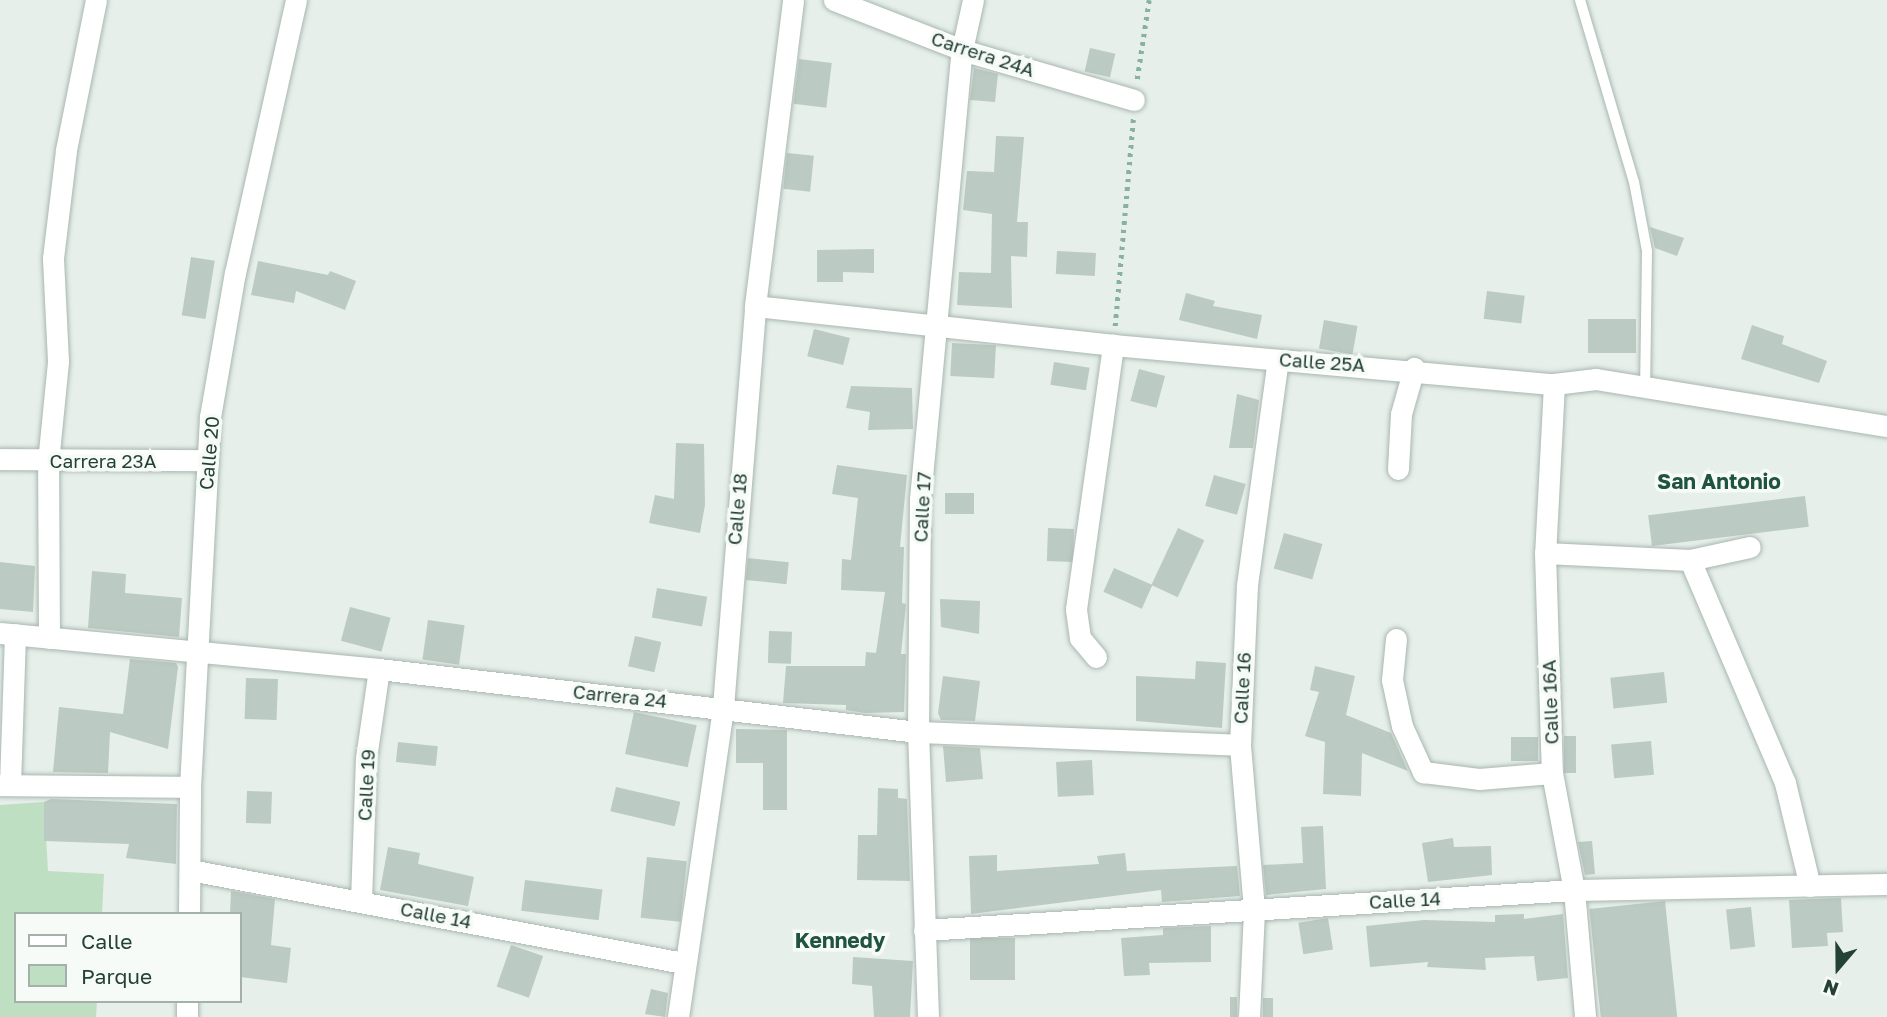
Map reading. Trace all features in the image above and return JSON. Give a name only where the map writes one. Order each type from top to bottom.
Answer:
[{"type":"street","points":[[49,638],[48,462],[58,361],[53,258],[66,150],[96,0]]},
{"type":"street","name":"Calle 20","points":[[189,912],[190,787],[206,460],[235,274],[296,0]]},
{"type":"street","name":"Calle 18","points":[[678,1017],[683,963],[723,707],[755,306],[793,0]]},
{"type":"street","name":"Carrera 24A","points":[[834,0],[962,50],[1134,100]]},
{"type":"street","name":"Calle 17","points":[[928,1017],[918,732],[920,499],[939,325],[962,50],[973,0]]},
{"type":"street","name":"Calle 25A","points":[[755,306],[1114,345],[1414,369],[1554,384],[1596,379],[1887,426]]},
{"type":"street","points":[[1096,657],[1080,638],[1076,609],[1114,345]]},
{"type":"street","name":"Calle 16","points":[[1249,1017],[1254,909],[1240,745],[1247,585],[1278,360]]},
{"type":"street","points":[[1398,470],[1401,414],[1414,369]]},
{"type":"street","name":"Calle 16A","points":[[1554,384],[1545,553],[1552,773],[1574,890],[1585,1017]]},
{"type":"street","name":"Carrera 23A","points":[[0,459],[48,462],[206,460]]},
{"type":"street","points":[[1545,553],[1690,560],[1750,547]]},
{"type":"street","points":[[1690,560],[1785,783],[1810,886]]},
{"type":"street","points":[[7,633],[5,785],[190,787]]},
{"type":"street","name":"Carrera 24","points":[[7,633],[198,655],[379,669],[723,707],[918,732],[1240,745]]},
{"type":"street","points":[[1396,639],[1392,680],[1402,726],[1423,772],[1479,779],[1552,773]]},
{"type":"street","name":"Calle 19","points":[[361,901],[366,758],[379,669]]},
{"type":"street","name":"Calle 14","points":[[190,870],[683,963]]},
{"type":"street","name":"Calle 14","points":[[925,930],[1574,890],[1887,884]]},
{"type":"lane","points":[[1580,0],[1634,182],[1647,251],[1645,389]]},
{"type":"path","points":[[1114,345],[1134,100],[1150,0]]},
{"type":"green space","points":[[44,802],[48,871],[104,874],[102,912],[14,912],[14,1003],[97,1003],[96,1017],[0,1017],[0,805]]},
{"type":"building","points":[[1090,48],[1115,54],[1110,77],[1085,71]]},
{"type":"building","points":[[799,59],[832,63],[826,108],[794,104]]},
{"type":"building","points":[[974,68],[998,74],[995,102],[970,100]]},
{"type":"building","points":[[996,136],[1024,137],[1017,222],[1028,222],[1027,257],[1011,256],[1012,308],[957,305],[959,272],[991,273],[992,214],[963,210],[967,171],[994,172]]},
{"type":"building","points":[[787,153],[814,156],[810,192],[783,189]]},
{"type":"building","points":[[1650,227],[1684,238],[1677,256],[1655,248]]},
{"type":"building","points":[[874,249],[874,273],[843,272],[843,282],[817,282],[817,250]]},
{"type":"building","points":[[1057,251],[1096,253],[1095,276],[1056,274]]},
{"type":"building","points":[[191,257],[215,261],[205,319],[182,315]]},
{"type":"building","points":[[258,261],[328,275],[330,271],[356,281],[345,310],[296,291],[294,303],[251,295]]},
{"type":"building","points":[[1487,291],[1525,296],[1521,323],[1484,319]]},
{"type":"building","points":[[1186,293],[1215,301],[1213,306],[1262,315],[1257,339],[1179,320]]},
{"type":"building","points":[[1588,319],[1636,319],[1636,353],[1588,353]]},
{"type":"building","points":[[1324,320],[1357,326],[1352,354],[1319,349]]},
{"type":"building","points":[[1752,325],[1784,336],[1782,344],[1827,361],[1819,383],[1741,359]]},
{"type":"building","points":[[814,329],[850,338],[843,365],[807,356]]},
{"type":"building","points":[[952,343],[996,345],[994,378],[950,376]]},
{"type":"building","points":[[1054,362],[1090,368],[1086,390],[1050,385]]},
{"type":"building","points":[[1139,369],[1165,376],[1157,408],[1130,401]]},
{"type":"building","points":[[851,386],[912,388],[913,429],[868,430],[870,412],[846,408]]},
{"type":"building","points":[[1237,394],[1259,400],[1253,448],[1229,448]]},
{"type":"building","points":[[676,443],[704,444],[705,505],[700,533],[649,523],[655,495],[674,499]]},
{"type":"building","points":[[837,465],[907,475],[900,547],[904,547],[902,603],[906,604],[901,654],[906,654],[904,712],[865,713],[846,710],[846,705],[783,703],[786,666],[865,666],[866,652],[876,653],[885,592],[841,590],[842,559],[851,560],[858,498],[832,494]]},
{"type":"building","points":[[1214,475],[1246,484],[1237,515],[1205,506]]},
{"type":"building","points":[[945,493],[974,493],[974,514],[945,514]]},
{"type":"building","points":[[1805,496],[1809,527],[1652,546],[1648,515]]},
{"type":"building","points":[[1048,528],[1074,529],[1073,562],[1047,561]]},
{"type":"building","points":[[1178,528],[1204,540],[1178,597],[1151,585]]},
{"type":"building","points":[[1284,533],[1322,544],[1312,580],[1274,569]]},
{"type":"building","points":[[748,558],[789,562],[786,584],[746,580]]},
{"type":"building","points":[[0,562],[35,566],[33,612],[0,609]]},
{"type":"building","points":[[1114,568],[1152,585],[1142,609],[1103,592]]},
{"type":"building","points":[[92,571],[126,574],[125,593],[182,598],[179,637],[88,628]]},
{"type":"building","points":[[657,588],[707,597],[702,626],[652,618]]},
{"type":"building","points":[[940,599],[980,601],[979,634],[941,627]]},
{"type":"building","points":[[350,607],[391,618],[382,652],[341,641]]},
{"type":"building","points":[[428,620],[465,625],[459,665],[422,660]]},
{"type":"building","points":[[769,631],[792,632],[791,664],[768,663]]},
{"type":"building","points":[[635,636],[661,642],[654,672],[628,666]]},
{"type":"building","points":[[130,659],[176,663],[178,667],[168,749],[110,732],[108,773],[53,772],[59,707],[123,714]]},
{"type":"building","points":[[1196,661],[1226,663],[1222,728],[1136,721],[1136,676],[1195,679]]},
{"type":"building","points":[[1315,666],[1355,676],[1346,715],[1391,733],[1408,771],[1362,753],[1361,796],[1323,794],[1325,742],[1305,736],[1319,692],[1310,690]]},
{"type":"building","points":[[1664,672],[1667,703],[1614,708],[1610,678]]},
{"type":"building","points":[[943,676],[980,681],[975,721],[941,720],[938,713]]},
{"type":"building","points":[[246,678],[278,679],[277,720],[245,719]]},
{"type":"building","points":[[634,712],[697,725],[688,767],[625,754]]},
{"type":"building","points":[[736,729],[787,730],[787,810],[763,810],[763,763],[736,763]]},
{"type":"building","points":[[1564,736],[1576,736],[1576,773],[1564,773]]},
{"type":"building","points":[[1511,737],[1538,737],[1538,761],[1511,761]]},
{"type":"building","points":[[1651,741],[1654,775],[1614,778],[1611,744]]},
{"type":"building","points":[[398,742],[438,746],[436,766],[396,762]]},
{"type":"building","points":[[943,746],[980,748],[983,779],[946,782]]},
{"type":"building","points":[[1092,760],[1094,795],[1058,797],[1056,762]]},
{"type":"building","points":[[616,787],[680,802],[675,826],[610,811]]},
{"type":"building","points":[[878,788],[898,789],[898,798],[907,799],[910,881],[857,880],[858,835],[877,835]]},
{"type":"building","points":[[247,791],[272,792],[271,824],[246,823]]},
{"type":"building","points":[[51,799],[177,804],[176,864],[126,858],[129,844],[44,841],[44,802]]},
{"type":"building","points":[[1323,826],[1326,889],[1266,895],[1263,865],[1303,863],[1301,827]]},
{"type":"building","points":[[1453,838],[1454,847],[1491,846],[1492,875],[1428,882],[1422,843]]},
{"type":"building","points":[[1592,841],[1595,874],[1585,875],[1578,842]]},
{"type":"building","points":[[388,847],[420,853],[418,864],[474,877],[468,906],[380,890]]},
{"type":"building","points":[[1125,853],[1127,871],[1237,866],[1240,896],[1162,902],[1161,890],[971,914],[969,856],[997,855],[997,871],[1099,864],[1097,856]]},
{"type":"building","points":[[647,857],[687,861],[680,922],[641,918]]},
{"type":"building","points":[[525,880],[602,890],[599,920],[521,911]]},
{"type":"building","points":[[231,891],[275,899],[271,945],[291,948],[287,983],[242,977],[242,912],[230,912]]},
{"type":"building","points":[[1841,898],[1843,932],[1827,933],[1828,946],[1792,948],[1789,900]]},
{"type":"building","points":[[1665,901],[1677,1017],[1601,1017],[1589,909]]},
{"type":"building","points":[[1751,907],[1755,947],[1730,949],[1726,910]]},
{"type":"building","points":[[1524,914],[1524,919],[1563,914],[1568,978],[1537,981],[1534,956],[1485,958],[1486,970],[1427,967],[1428,962],[1370,967],[1366,926],[1424,920],[1495,922],[1495,915]]},
{"type":"building","points":[[1328,918],[1333,950],[1303,954],[1298,923]]},
{"type":"building","points":[[1211,926],[1211,962],[1149,963],[1150,975],[1124,976],[1121,938],[1163,935],[1163,928]]},
{"type":"building","points":[[970,938],[1015,938],[1015,980],[970,980]]},
{"type":"building","points":[[511,945],[543,956],[529,998],[497,987]]},
{"type":"building","points":[[853,957],[913,961],[910,1017],[874,1017],[872,986],[852,984]]},
{"type":"building","points":[[651,989],[668,993],[665,1017],[645,1014]]},
{"type":"building","points":[[1230,997],[1237,997],[1237,1017],[1230,1017]]},
{"type":"building","points":[[1263,998],[1273,998],[1273,1017],[1263,1017]]},
{"type":"district","name":"San Antonio","points":[[1719,481]]},
{"type":"district","name":"Kennedy","points":[[840,940]]}]
